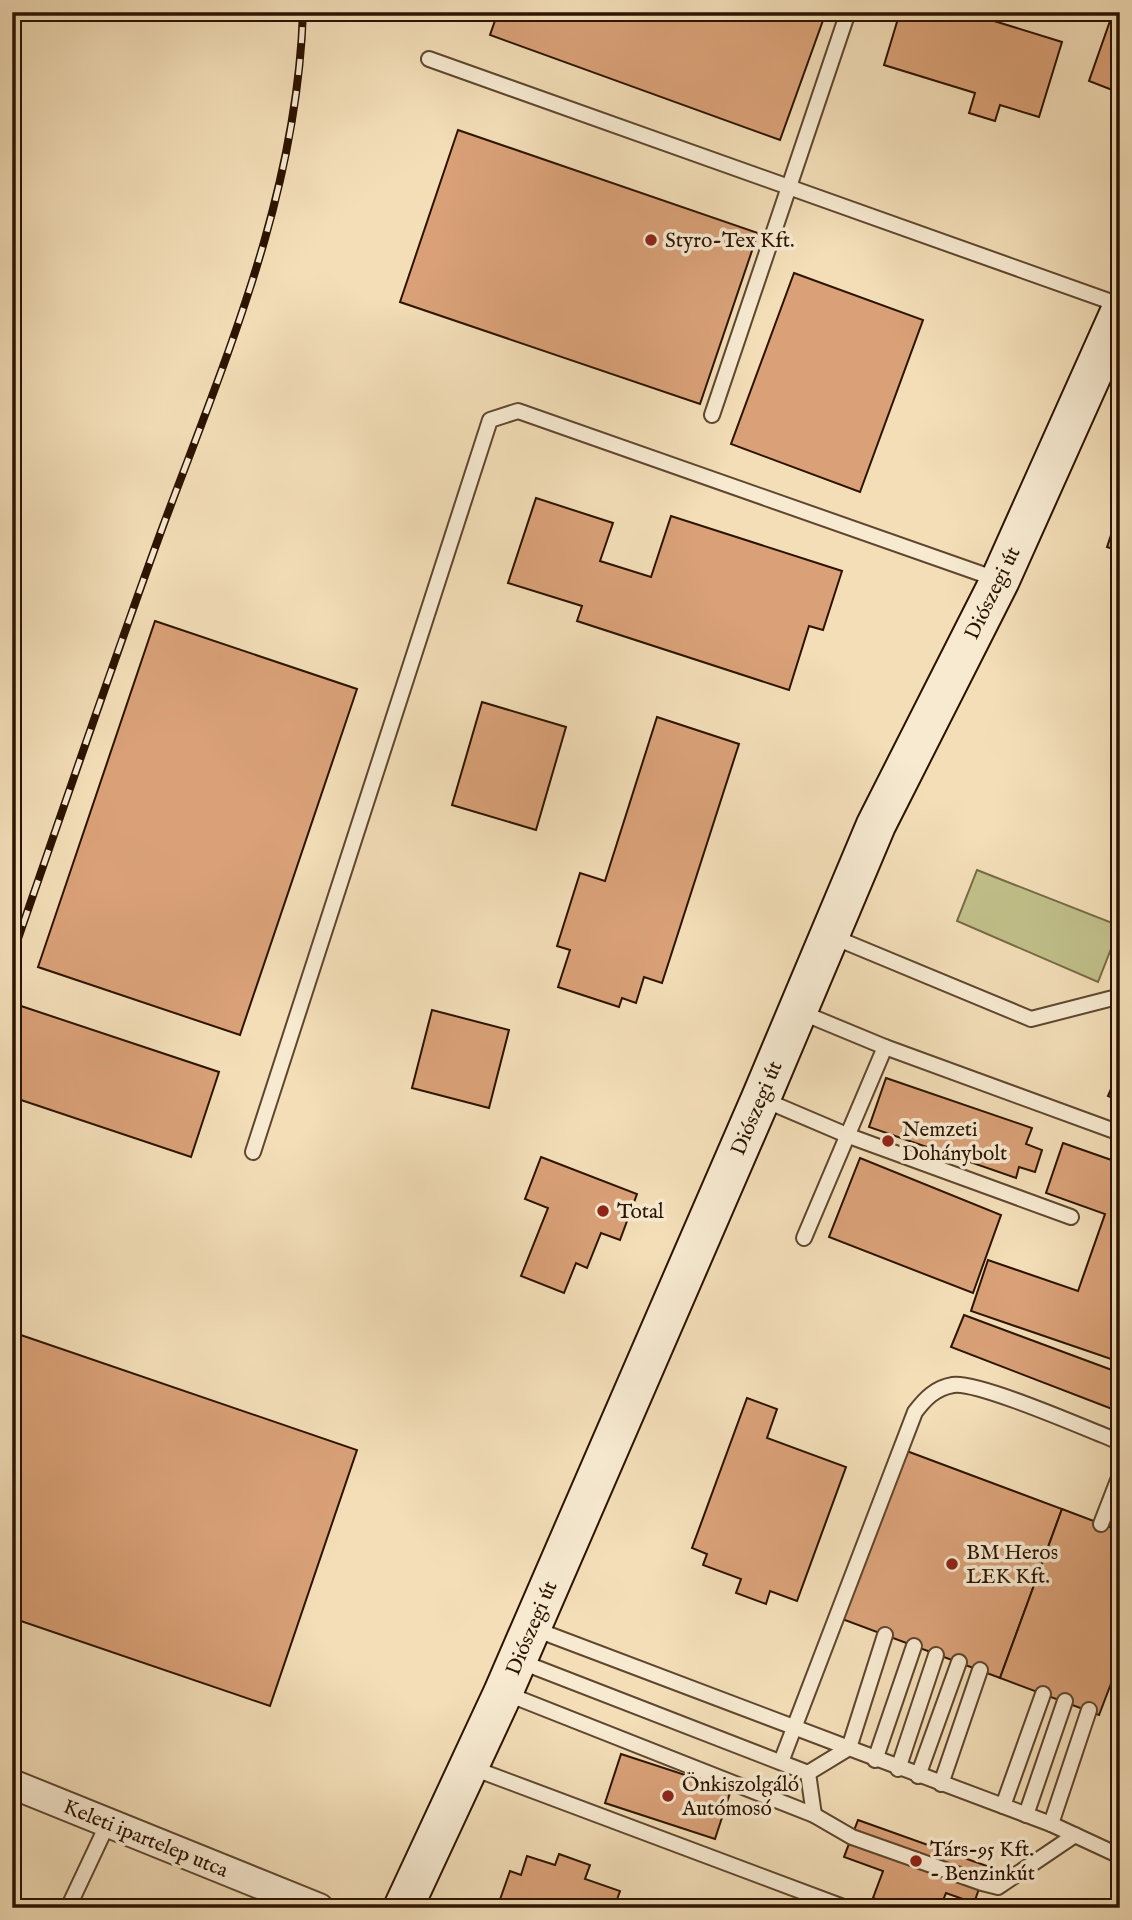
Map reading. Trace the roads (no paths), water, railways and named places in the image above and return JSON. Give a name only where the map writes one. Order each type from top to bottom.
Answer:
[{"type":"main road","name":"Diószegi út","points":[[403,1908],[517,1660],[761,1098],[876,825],[1000,580],[1120,312]]},
{"type":"street","name":"Keleti ipartelep utca","points":[[12,1784],[319,1908]]},
{"type":"lane","points":[[712,415],[791,188],[848,12]]},
{"type":"lane","points":[[429,59],[1120,305]]},
{"type":"lane","points":[[253,1152],[490,420],[518,411],[1000,580]]},
{"type":"lane","points":[[830,936],[1031,1019],[1114,998]]},
{"type":"lane","points":[[797,1011],[885,1047],[1120,1133]]},
{"type":"lane","points":[[804,1238],[885,1047]]},
{"type":"lane","points":[[761,1098],[849,1136],[1071,1217]]},
{"type":"lane","points":[[781,1762],[915,1412],[927,1397],[937,1390],[969,1385],[1120,1442]]},
{"type":"lane","points":[[1101,1524],[1120,1475]]},
{"type":"lane","points":[[808,1773],[849,1748],[885,1635]]},
{"type":"lane","points":[[875,1760],[914,1646]]},
{"type":"lane","points":[[898,1769],[936,1654]]},
{"type":"lane","points":[[517,1660],[795,1727],[898,1769],[1051,1824],[1120,1856]]},
{"type":"lane","points":[[517,1660],[808,1773]]},
{"type":"lane","points":[[517,1660],[852,1837],[998,1887],[1074,1835]]},
{"type":"lane","points":[[918,1776],[959,1662]]},
{"type":"lane","points":[[941,1784],[980,1670]]},
{"type":"lane","points":[[1003,1806],[1043,1693]]},
{"type":"lane","points":[[1026,1815],[1065,1701]]},
{"type":"lane","points":[[1051,1824],[1089,1710]]},
{"type":"lane","points":[[469,1767],[846,1908]]},
{"type":"lane","points":[[808,1773],[814,1815]]},
{"type":"lane","points":[[68,1908],[108,1823]]},
{"type":"railway","points":[[12,956],[124,633],[211,400],[254,274],[273,210],[287,146],[298,80],[303,12]]},
{"type":"place","name":"Styro-Tex Kft.","points":[[651,240]]},
{"type":"place","name":"Nemzeti Dohánybolt","points":[[888,1141]]},
{"type":"place","name":"Total","points":[[603,1211]]},
{"type":"place","name":"BM Heros LEK Kft.","points":[[952,1564]]},
{"type":"place","name":"Önkiszolgáló Autómosó","points":[[668,1796]]},
{"type":"place","name":"Társ-95 Kft. - Benzinkút","points":[[916,1861]]}]
